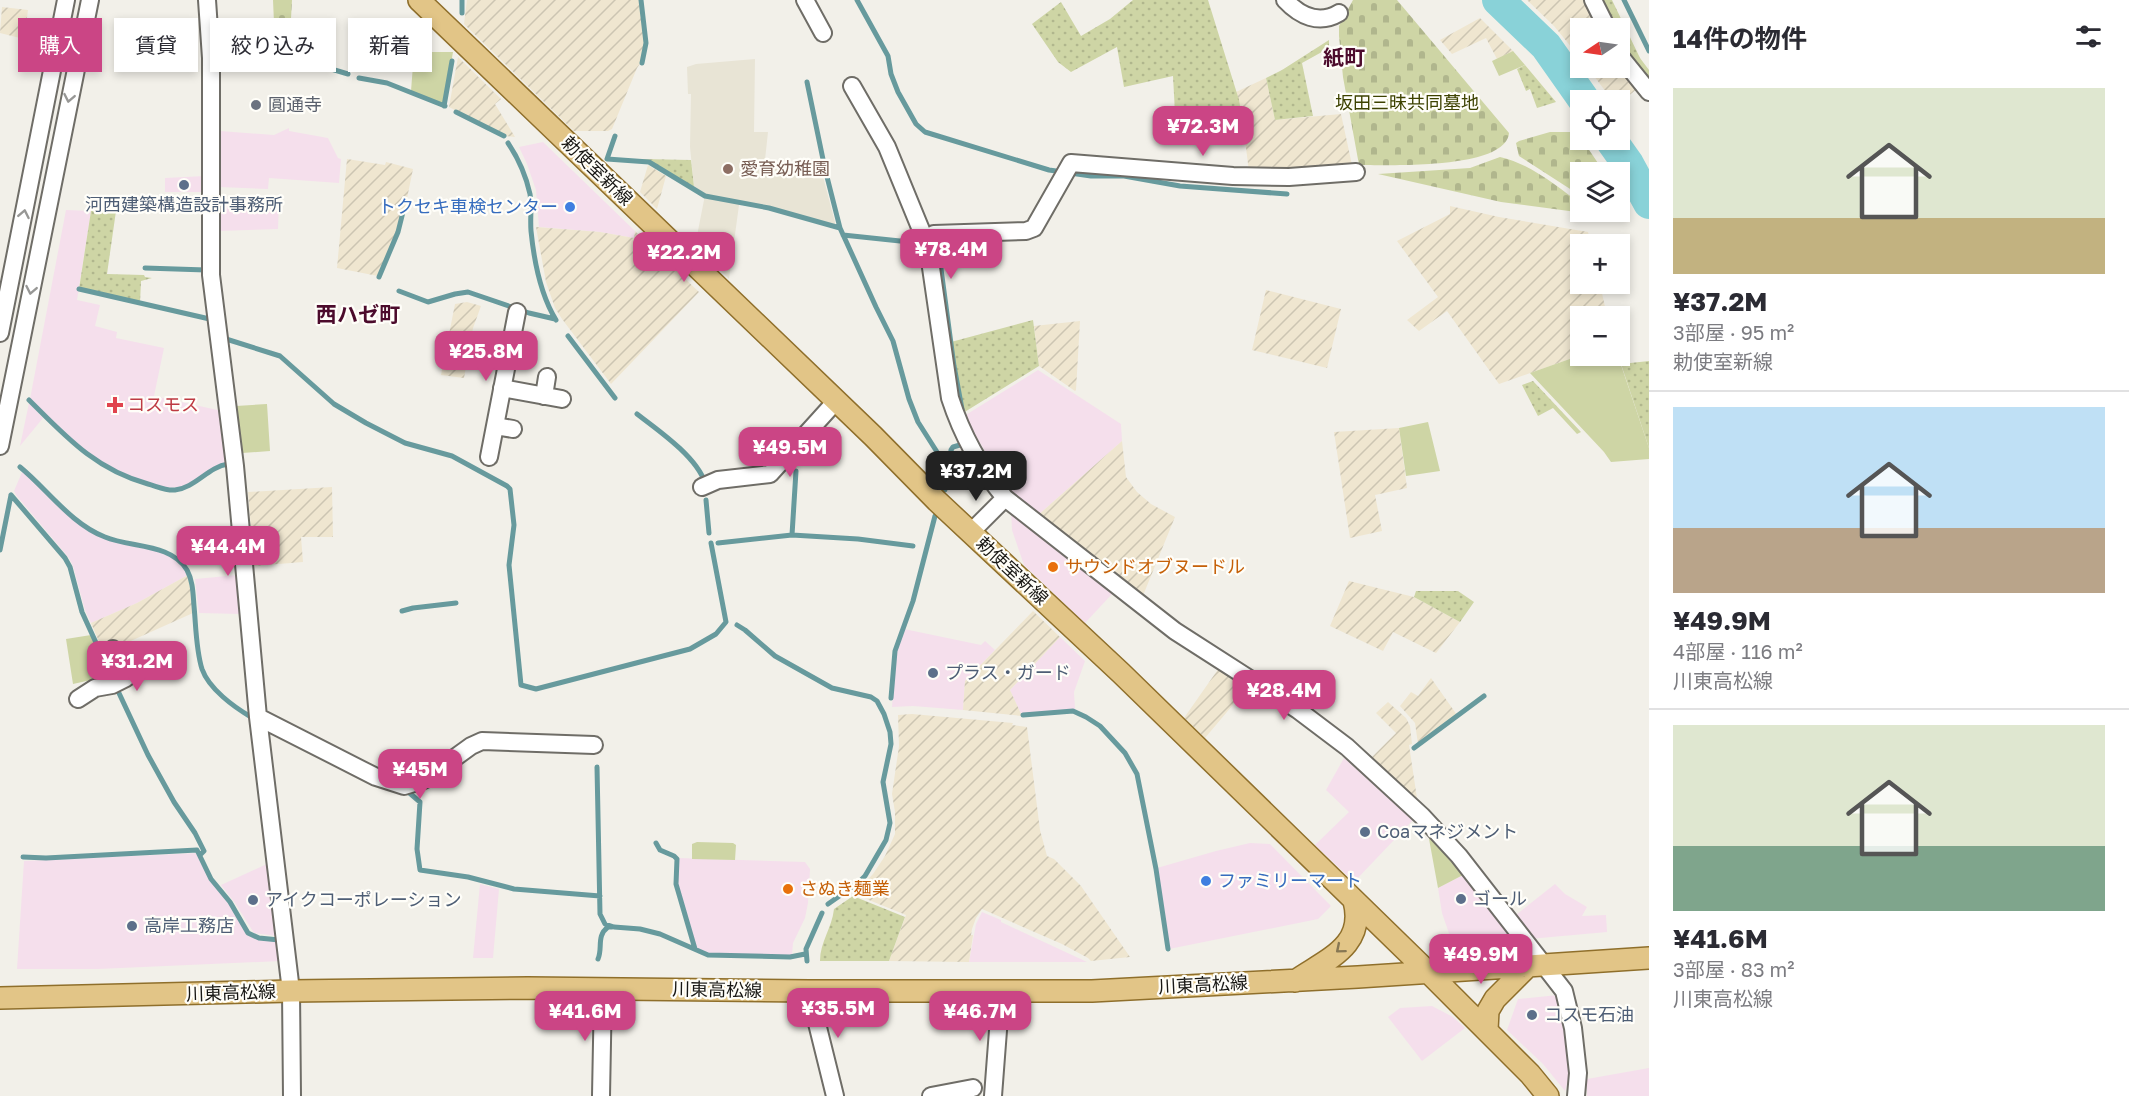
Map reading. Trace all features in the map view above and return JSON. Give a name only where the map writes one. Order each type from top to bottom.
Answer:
[{"type":"main road","name":"勅使室新線","points":[[419,0],[939,502],[1121,673],[1487,1030],[1548,1096]]},
{"type":"main road","points":[[1295,981],[1341,949],[1354,934],[1357,912],[1354,901]]},
{"type":"main road","name":"川東高松線","points":[[0,998],[291,991],[603,989],[1092,991],[1295,981],[1649,958]]},
{"type":"main road","points":[[1487,1030],[1488,1011],[1495,999],[1512,980],[1537,965]]},
{"type":"street","points":[[0,333],[66,0]]},
{"type":"street","points":[[0,446],[90,0]]},
{"type":"street","points":[[207,0],[210,44]]},
{"type":"street","points":[[805,0],[823,33]]},
{"type":"street","points":[[1285,0],[1294,10],[1316,20],[1339,13]]},
{"type":"street","points":[[1593,0],[1602,18]]},
{"type":"street","points":[[1630,69],[1649,93]]},
{"type":"street","points":[[211,72],[211,275],[234,458],[258,717],[291,991],[292,1096]]},
{"type":"street","points":[[852,86],[887,147],[928,247],[950,398],[967,441],[994,485],[1005,498],[1175,631],[1298,710],[1347,747],[1422,816],[1452,848],[1524,942],[1537,965],[1566,995],[1573,1028],[1578,1073],[1576,1096]]},
{"type":"street","points":[[924,238],[934,234],[1026,231],[1034,228],[1071,163],[1233,176],[1288,177],[1356,172]]},
{"type":"street","points":[[489,457],[517,312]]},
{"type":"street","points":[[544,396],[547,377]]},
{"type":"street","points":[[502,388],[562,399]]},
{"type":"street","points":[[702,487],[718,480],[770,474],[836,401]]},
{"type":"street","points":[[495,426],[513,429]]},
{"type":"street","points":[[971,532],[1005,498]]},
{"type":"street","points":[[78,699],[94,688],[112,685],[126,678],[113,649]]},
{"type":"street","points":[[258,717],[376,777],[404,786],[424,780],[471,746],[482,741],[594,745]]},
{"type":"street","points":[[601,1096],[603,989]]},
{"type":"street","points":[[809,991],[835,1096]]},
{"type":"street","points":[[993,1096],[1001,991]]},
{"type":"street","points":[[931,1096],[973,1088]]},
{"type":"shaded area","points":[[467,0],[640,0],[645,51],[612,129],[574,131],[464,24]]},
{"type":"shaded area","points":[[1527,0],[1588,0],[1596,18],[1570,18],[1570,46]]},
{"type":"shaded area","points":[[2,7],[28,10],[27,18],[18,18],[18,38],[0,33]]},
{"type":"shaded area","points":[[1480,18],[1513,51],[1497,59],[1486,38],[1452,54],[1440,40]]},
{"type":"shaded area","points":[[458,57],[501,99],[495,104],[515,137],[505,136],[449,107]]},
{"type":"shaded area","name":"愛育幼稚園","points":[[755,59],[754,132],[768,132],[764,169],[821,169],[836,226],[761,205],[749,203],[739,205],[729,279],[695,246],[705,195],[694,187],[690,147],[691,94],[688,94],[687,67],[696,64]]},
{"type":"shaded area","points":[[1266,78],[1275,120],[1341,114],[1352,165],[1249,172],[1242,115],[1236,92]]},
{"type":"shaded area","points":[[1596,78],[1629,78],[1638,88],[1630,95],[1630,90],[1604,90]]},
{"type":"shaded area","points":[[289,128],[289,131],[328,138],[338,158],[341,159],[339,183],[269,178],[268,189],[219,187],[220,131],[274,135]]},
{"type":"shaded area","points":[[543,142],[635,231],[634,238],[600,232],[539,227],[536,190],[519,147]]},
{"type":"shaded area","points":[[347,159],[385,165],[386,162],[413,169],[404,213],[402,213],[397,232],[378,276],[337,268]]},
{"type":"shaded area","points":[[648,165],[666,176],[657,209],[640,192]]},
{"type":"shaded area","name":"河西建築構造設計事務所","points":[[205,176],[204,192],[165,192],[165,178]]},
{"type":"shaded area","points":[[279,202],[278,229],[218,231],[218,204]]},
{"type":"shaded area","points":[[1450,206],[1588,232],[1588,234],[1570,234],[1570,294],[1602,294],[1605,306],[1570,306],[1570,359],[1499,384],[1447,311],[1419,331],[1407,320],[1438,297],[1397,241],[1450,214]]},
{"type":"shaded area","name":"コスモス","points":[[66,210],[91,211],[77,300],[100,305],[95,326],[117,332],[116,338],[164,348],[154,396],[222,411],[228,463],[214,467],[183,487],[165,488],[115,472],[89,455],[30,399]]},
{"type":"shaded area","points":[[536,227],[600,232],[634,238],[635,231],[699,292],[611,384],[555,308],[546,282]]},
{"type":"shaded area","points":[[1266,290],[1341,309],[1327,368],[1252,350]]},
{"type":"shaded area","points":[[467,302],[481,306],[473,328],[464,378],[441,375],[455,304]]},
{"type":"shaded area","points":[[1080,321],[1075,391],[1039,366],[1034,326]]},
{"type":"shaded area","points":[[1038,370],[1121,424],[1122,441],[1036,517],[1007,488],[964,416]]},
{"type":"shaded area","points":[[29,403],[43,418],[20,446]]},
{"type":"shaded area","points":[[1399,428],[1407,488],[1375,495],[1382,531],[1350,538],[1334,432]]},
{"type":"shaded area","points":[[1122,441],[1126,477],[1137,492],[1151,504],[1175,517],[1142,598],[1036,517]]},
{"type":"shaded area","points":[[23,470],[80,524],[95,534],[121,544],[172,556],[188,575],[137,603],[91,623],[69,558],[14,491]]},
{"type":"shaded area","points":[[332,487],[333,537],[301,537],[303,562],[254,566],[248,492]]},
{"type":"shaded area","name":"サウンドオブヌードル","points":[[1011,511],[1113,593],[1085,623],[1024,565],[1012,530]]},
{"type":"shaded area","points":[[188,575],[191,582],[193,613],[104,653],[91,623],[137,603]]},
{"type":"shaded area","points":[[238,575],[241,614],[199,613],[195,579]]},
{"type":"shaded area","points":[[1349,581],[1414,597],[1460,622],[1436,653],[1393,632],[1383,651],[1330,626]]},
{"type":"shaded area","points":[[1033,611],[1060,637],[1010,690],[1022,716],[963,710],[965,681]]},
{"type":"shaded area","name":"プラス・ガード","points":[[904,629],[981,645],[985,641],[995,650],[965,681],[963,710],[913,706],[892,707],[896,652]]},
{"type":"shaded area","points":[[1060,637],[1085,661],[1074,692],[1075,709],[1070,712],[1021,714],[1010,690]]},
{"type":"shaded area","points":[[1219,668],[1248,687],[1205,738],[1184,718]]},
{"type":"shaded area","points":[[1431,678],[1457,715],[1418,744],[1415,723],[1400,706],[1411,692],[1418,696]]},
{"type":"shaded area","points":[[1388,702],[1406,718],[1410,726],[1412,744],[1409,745],[1418,805],[1369,760],[1396,733],[1376,713]]},
{"type":"shaded area","points":[[912,714],[1013,723],[1012,725],[1027,727],[1040,830],[1047,856],[1054,859],[1081,886],[1130,957],[1091,961],[1062,944],[982,909],[972,929],[969,962],[889,961],[906,915],[854,894],[873,874],[885,856],[895,834],[892,794],[899,746],[898,715]]},
{"type":"shaded area","name":"Coaマネジメント","points":[[1344,758],[1414,819],[1354,882],[1315,845],[1349,812],[1326,790]]},
{"type":"shaded area","points":[[1250,843],[1270,844],[1331,906],[1318,919],[1169,949],[1157,868]]},
{"type":"shaded area","name":"高岸工務店","points":[[198,853],[210,879],[229,902],[249,936],[258,940],[279,941],[281,961],[98,969],[17,969],[24,861]]},
{"type":"shaded area","points":[[678,858],[805,862],[810,869],[808,903],[805,918],[793,943],[792,955],[719,955],[709,954],[697,948],[677,884]]},
{"type":"shaded area","name":"アイクコーポレーション","points":[[269,863],[277,936],[254,933],[221,885]]},
{"type":"shaded area","name":"ゴール","points":[[1463,875],[1513,940],[1453,945],[1442,913],[1438,888]]},
{"type":"shaded area","points":[[480,884],[499,889],[493,958],[473,958]]},
{"type":"shaded area","points":[[1555,884],[1565,894],[1587,907],[1582,916],[1606,915],[1607,932],[1529,939],[1512,918]]},
{"type":"shaded area","points":[[982,912],[1087,962],[969,962],[976,924]]},
{"type":"shaded area","points":[[1558,995],[1566,1031],[1570,1072],[1565,1091],[1543,1064],[1507,1030],[1518,999]]},
{"type":"shaded area","points":[[1432,1006],[1453,1017],[1465,1028],[1422,1061],[1388,1017],[1400,1008]]},
{"type":"shaded area","points":[[1649,1068],[1649,1096],[1587,1096],[1587,1079]]},
{"type":"green space","points":[[273,0],[292,0],[291,18],[274,18]]},
{"type":"green space","points":[[1133,0],[1208,0],[1239,100],[1242,117],[1175,113],[1173,76],[1124,87],[1117,47],[1071,72],[1058,62],[1032,24],[1061,2],[1081,36],[1110,19]]},
{"type":"green space","name":"坂田三昧共同墓地","points":[[1353,0],[1397,0],[1509,133],[1503,145],[1488,154],[1443,163],[1359,165],[1343,77],[1339,36],[1339,26]]},
{"type":"green space","points":[[1600,0],[1612,0],[1621,18],[1608,18]]},
{"type":"green space","points":[[1630,37],[1649,70],[1649,85],[1630,59]]},
{"type":"green space","points":[[1329,40],[1329,48],[1302,63],[1313,116],[1275,120],[1266,78]]},
{"type":"green space","points":[[1513,51],[1525,65],[1499,76],[1492,61]]},
{"type":"green space","points":[[432,52],[453,52],[444,104],[411,91],[412,72],[432,72]]},
{"type":"green space","points":[[1525,65],[1556,102],[1537,108],[1530,89],[1526,91],[1517,69]]},
{"type":"green space","points":[[1550,132],[1570,132],[1570,150],[1589,150],[1597,162],[1570,162],[1570,189],[1519,156],[1516,143]]},
{"type":"green space","name":"坂田三昧共同墓地","points":[[1500,157],[1511,160],[1543,176],[1570,196],[1570,211],[1501,202],[1378,174],[1470,168]]},
{"type":"green space","points":[[641,159],[691,160],[694,187],[650,162]]},
{"type":"green space","points":[[91,211],[116,211],[107,274],[144,275],[152,278],[141,281],[140,303],[79,289]]},
{"type":"green space","points":[[1033,320],[1039,366],[963,413],[951,342]]},
{"type":"green space","points":[[1570,359],[1570,366],[1621,366],[1649,448],[1649,459],[1611,462],[1530,373]]},
{"type":"green space","points":[[1649,361],[1649,448],[1622,366],[1630,366],[1630,363]]},
{"type":"green space","points":[[1533,381],[1581,432],[1577,434],[1553,408],[1538,416],[1522,385]]},
{"type":"green space","points":[[267,404],[270,451],[242,453],[236,406]]},
{"type":"green space","points":[[1428,422],[1440,471],[1406,476],[1399,428]]},
{"type":"green space","points":[[1416,591],[1458,591],[1474,602],[1460,622],[1414,597]]},
{"type":"green space","points":[[91,635],[109,676],[73,684],[66,639]]},
{"type":"green space","points":[[1427,828],[1463,875],[1438,888]]},
{"type":"green space","points":[[697,842],[733,843],[736,845],[735,860],[692,859],[692,844]]},
{"type":"green space","points":[[853,896],[905,917],[889,961],[820,961],[834,909]]},
{"type":"waterway","points":[[462,0],[462,13]]},
{"type":"waterway","points":[[641,0],[646,43],[642,63]]},
{"type":"waterway","points":[[857,0],[888,56],[891,74],[898,92],[916,124],[925,132],[1049,170],[1091,176],[1124,176],[1180,186],[1287,194]]},
{"type":"waterway","points":[[1498,0],[1546,46],[1577,90]]},
{"type":"waterway","points":[[1624,0],[1649,51]]},
{"type":"waterway","points":[[444,106],[452,61]]},
{"type":"waterway","points":[[336,70],[348,74]]},
{"type":"waterway","points":[[359,78],[387,83],[445,106]]},
{"type":"waterway","points":[[807,82],[840,228],[893,341],[909,399],[918,422],[944,463],[949,464]]},
{"type":"waterway","points":[[456,112],[504,136]]},
{"type":"waterway","points":[[615,136],[607,159],[649,162],[705,196],[769,208],[840,228]]},
{"type":"waterway","points":[[508,143],[521,167],[530,194],[531,231],[536,265],[542,288],[556,320]]},
{"type":"waterway","points":[[1618,150],[1649,203]]},
{"type":"waterway","points":[[379,277],[398,232],[403,212]]},
{"type":"waterway","points":[[843,235],[919,243]]},
{"type":"waterway","points":[[937,239],[962,409]]},
{"type":"waterway","points":[[145,268],[206,270]]},
{"type":"waterway","points":[[79,289],[214,320]]},
{"type":"waterway","points":[[399,291],[428,302],[468,292],[529,313],[555,319]]},
{"type":"waterway","points":[[568,336],[615,398]]},
{"type":"waterway","points":[[226,339],[280,356],[334,404],[366,423],[405,443],[452,456],[510,489],[514,525],[509,565],[521,685],[536,689],[690,649],[716,634],[726,622],[711,543]]},
{"type":"waterway","points":[[29,400],[83,451],[129,478],[175,490],[189,486],[214,469],[228,464]]},
{"type":"waterway","points":[[637,414],[686,454],[701,473],[705,483]]},
{"type":"waterway","points":[[945,490],[951,450],[960,445]]},
{"type":"waterway","points":[[20,467],[81,524],[105,537],[161,551],[180,561],[187,570],[192,583],[197,646],[205,676],[230,703],[251,717]]},
{"type":"waterway","points":[[792,535],[796,471]]},
{"type":"waterway","points":[[11,495],[65,558],[70,567],[82,612],[148,755],[204,851],[200,855]]},
{"type":"waterway","points":[[0,550],[11,495]]},
{"type":"waterway","points":[[706,500],[709,533]]},
{"type":"waterway","points":[[891,698],[895,651],[913,601],[935,516]]},
{"type":"waterway","points":[[718,543],[792,535],[858,539],[913,546]]},
{"type":"waterway","points":[[402,611],[456,603]]},
{"type":"waterway","points":[[737,625],[775,656],[832,688],[871,697],[877,701],[890,732],[891,744],[883,782],[890,823],[886,840],[865,876],[828,904]]},
{"type":"waterway","points":[[1414,748],[1484,696]]},
{"type":"waterway","points":[[1023,715],[1073,711],[1100,726],[1125,753],[1137,774],[1156,869],[1168,949]]},
{"type":"waterway","points":[[597,767],[600,914],[605,924],[660,934],[708,955],[790,957],[805,954]]},
{"type":"waterway","points":[[406,790],[420,802],[417,849],[420,870],[468,877],[514,889],[600,896]]},
{"type":"waterway","points":[[656,843],[660,850],[677,859],[676,884],[695,949]]},
{"type":"waterway","points":[[23,857],[46,858],[197,850],[211,879],[230,902],[248,933],[259,938],[279,940]]},
{"type":"waterway","points":[[807,961],[806,949],[822,913]]},
{"type":"waterway","points":[[598,959],[602,934],[608,927],[612,927]]},
{"type":"place","name":"圓通寺","points":[[256,105]]},
{"type":"place","name":"愛育幼稚園","points":[[728,169]]},
{"type":"place","name":"河西建築構造設計事務所","points":[[184,185]]},
{"type":"place","name":"トクセキ車検センター","points":[[570,207]]},
{"type":"place","name":"コスモス","points":[[115,405]]},
{"type":"place","name":"サウンドオブヌードル","points":[[1053,567]]},
{"type":"place","name":"プラス・ガード","points":[[933,673]]},
{"type":"place","name":"Coaマネジメント","points":[[1365,832]]},
{"type":"place","name":"ファミリーマート","points":[[1206,881]]},
{"type":"place","name":"さぬき麺業","points":[[788,889]]},
{"type":"place","name":"ゴール","points":[[1461,899]]},
{"type":"place","name":"アイクコーポレーション","points":[[253,900]]},
{"type":"place","name":"高岸工務店","points":[[132,926]]},
{"type":"place","name":"コスモ石油","points":[[1532,1015]]},
{"type":"district","name":"紙町","points":[[1344,58]]},
{"type":"district","name":"西ハゼ町","points":[[358,315]]}]
